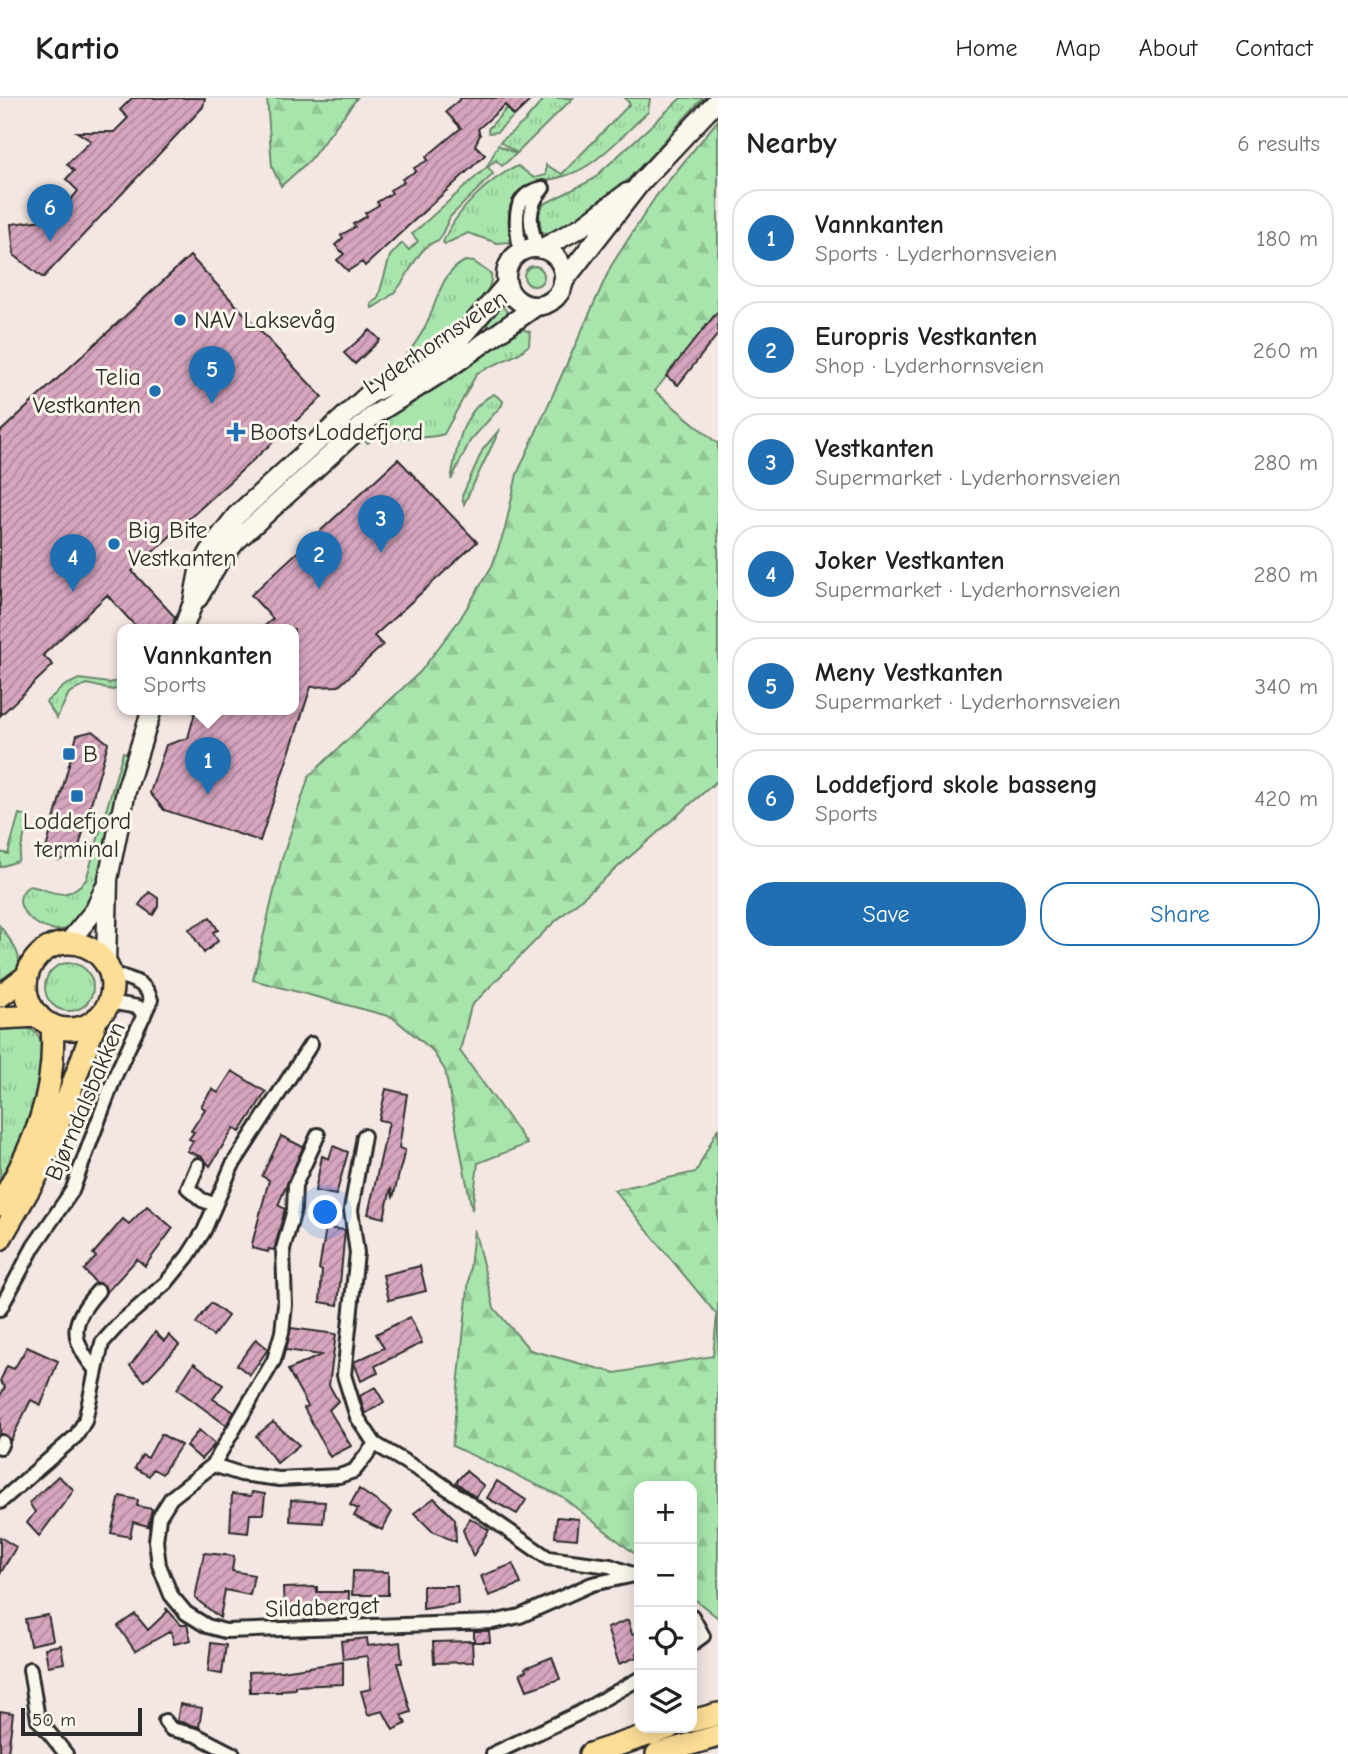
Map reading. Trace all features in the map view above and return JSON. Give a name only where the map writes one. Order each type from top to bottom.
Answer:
[{"type":"main road","points":[[641,182],[583,226],[510,263],[507,284],[520,302],[536,306],[550,302],[641,182],[718,100]]},
{"type":"main road","points":[[533,250],[558,261],[563,282]]},
{"type":"main road","name":"Lyderhornsveien","points":[[185,624],[193,603],[199,570],[214,544],[236,516],[368,395],[429,365],[452,348],[507,284]]},
{"type":"main road","name":"Lyderhornsveien","points":[[193,603],[202,594],[218,563],[230,547],[374,415],[450,367],[536,306]]},
{"type":"main road","points":[[0,996],[27,976],[42,953],[68,943],[95,910],[108,879],[126,791],[150,715]]},
{"type":"main road","points":[[0,1239],[44,1163],[103,1010],[108,969],[108,879]]},
{"type":"main road","points":[[68,943],[90,948],[108,969]]},
{"type":"main road","points":[[0,1205],[26,1156],[49,1095],[54,1068],[45,1020],[27,996],[27,976]]},
{"type":"main road","points":[[0,1018],[45,1020],[71,1029],[103,1010]]},
{"type":"main road","points":[[697,1720],[718,1714]]},
{"type":"main road","points":[[590,1754],[654,1733]]},
{"type":"main road","points":[[657,1754],[718,1736]]},
{"type":"street","name":"Bjørndalsbakken","points":[[0,1309],[34,1246],[72,1191],[115,1076],[151,1000],[148,990],[140,982],[108,969]]},
{"type":"street","name":"Bjørndalsbakken","points":[[103,1010],[138,1007],[144,1016]]},
{"type":"street","points":[[0,1502],[76,1436],[85,1421],[94,1368],[102,1343],[120,1323],[166,1283],[188,1256],[204,1231],[213,1204],[232,1166],[311,1044]]},
{"type":"street","name":"Sildaberget","points":[[318,1135],[295,1185],[294,1210],[283,1250],[285,1305],[282,1332],[274,1360],[213,1465],[190,1480],[171,1498],[159,1517],[156,1541],[159,1565],[171,1595],[186,1613],[207,1626],[225,1631],[493,1622],[520,1616],[611,1577],[634,1576]]},
{"type":"street","name":"Sildaberget","points":[[365,1136],[351,1210],[357,1253],[344,1374],[357,1417],[374,1444],[434,1479],[548,1558],[610,1566],[634,1575]]},
{"type":"street","points":[[198,1164],[188,1188],[202,1200],[213,1204]]},
{"type":"street","points":[[94,1368],[78,1349],[76,1329],[80,1310],[97,1291]]},
{"type":"street","points":[[213,1465],[241,1474],[279,1479],[339,1476],[354,1471],[374,1444]]},
{"type":"street","points":[[697,1625],[703,1636],[697,1640]]},
{"type":"street","points":[[30,1669],[38,1719],[66,1754]]},
{"type":"street","points":[[493,1754],[577,1714],[634,1682]]},
{"type":"street","points":[[165,1721],[171,1730],[196,1735],[233,1754]]},
{"type":"green space","points":[[267,98],[357,98],[310,160],[281,186],[272,167]]},
{"type":"green space","points":[[545,98],[573,98],[517,153],[500,142],[525,121]]},
{"type":"green space","points":[[625,98],[650,98],[648,112],[587,166],[518,192],[511,203],[509,219],[513,242],[497,243],[468,233],[445,244],[443,242],[464,208],[484,188],[507,172],[518,166],[534,178],[546,175],[546,165],[562,174],[630,104]]},
{"type":"green space","points":[[681,98],[703,98],[632,176],[592,211],[571,225],[549,235],[541,231],[539,213],[544,204],[592,180]]},
{"type":"green space","points":[[507,108],[514,116],[497,132],[489,133],[488,129]]},
{"type":"green space","points":[[718,120],[718,311],[655,391],[718,444],[718,780],[549,927],[471,1006],[460,1051],[527,1144],[478,1163],[472,1210],[445,1070],[431,1049],[392,1017],[253,980],[281,862],[309,776],[420,672],[460,619],[492,566],[505,529],[517,474],[611,266],[656,196]]},
{"type":"green space","points":[[498,145],[516,154],[502,166],[496,160],[488,167],[493,174],[450,217],[439,240],[426,247],[399,287],[372,308],[371,304],[378,298],[390,256],[402,243],[409,250],[418,241],[412,234],[487,167]]},
{"type":"green space","points":[[465,261],[474,262],[491,274],[488,290],[470,320],[456,337],[440,349],[367,393],[361,384],[381,377],[406,355],[424,329],[449,274]]},
{"type":"green space","points":[[534,266],[541,269],[544,276],[541,283],[534,286],[527,283],[524,276],[527,269]]},
{"type":"green space","points":[[500,303],[508,313],[489,328],[485,322]]},
{"type":"green space","points":[[522,329],[530,332],[529,345],[518,354],[477,373],[444,434],[392,440],[382,430],[368,443],[360,438],[360,433],[501,339]]},
{"type":"green space","points":[[494,394],[503,401],[502,405],[470,441],[451,480],[467,420],[483,401]]},
{"type":"green space","points":[[500,429],[464,504],[462,496],[483,449]]},
{"type":"green space","points":[[79,679],[109,683],[117,681],[117,689],[113,690],[87,684],[69,693],[57,718],[46,702],[64,686]]},
{"type":"green space","points":[[123,752],[129,754],[121,794],[101,872],[92,895],[83,914],[72,926],[62,930],[41,926],[24,912],[20,903],[22,894],[29,886],[64,894],[86,880]]},
{"type":"green space","points":[[19,814],[29,817],[18,861],[0,867],[0,852],[8,854]]},
{"type":"green space","points":[[0,926],[13,944],[19,959],[15,972],[0,989]]},
{"type":"green space","points":[[69,963],[86,970],[93,987],[86,1004],[69,1011],[52,1004],[45,987],[52,970]]},
{"type":"green space","points":[[0,1024],[21,1027],[36,1033],[42,1050],[42,1068],[31,1111],[0,1185]]},
{"type":"green space","points":[[718,1128],[718,1618],[697,1601],[697,1481],[634,1481],[634,1553],[561,1496],[452,1446],[474,1229],[494,1308],[530,1350],[615,1373],[713,1356],[717,1315],[614,1190],[696,1172]]},
{"type":"building","points":[[132,98],[205,98],[203,107],[43,278],[14,255],[11,224],[43,220],[54,206],[61,212],[78,191],[66,179],[74,171],[67,164],[91,141],[77,132],[114,132],[128,118],[120,110]]},
{"type":"building","points":[[461,98],[533,98],[514,116],[505,105],[478,129],[480,135],[475,145],[485,155],[365,266],[362,262],[348,271],[337,260],[344,254],[335,245],[343,238],[341,235],[355,227],[353,224],[367,216],[365,213],[379,205],[377,202],[392,193],[390,190],[404,182],[402,179],[416,171],[414,168],[428,160],[426,157],[461,128],[446,112]]},
{"type":"building","points":[[190,256],[322,397],[132,571],[175,617],[173,624],[133,624],[107,595],[43,655],[53,665],[0,716],[0,432]]},
{"type":"building","points":[[718,311],[718,334],[678,385],[666,376]]},
{"type":"building","points":[[370,330],[380,340],[355,364],[344,353]]},
{"type":"building","points":[[398,459],[477,542],[374,636],[383,645],[339,686],[311,687],[260,841],[164,810],[150,793],[166,745],[188,738],[194,715],[299,715],[299,624],[267,624],[273,619],[251,595]]},
{"type":"building","name":"Loddefjord terminal","points":[[93,731],[108,743],[76,857],[57,860],[46,849],[77,735]]},
{"type":"building","points":[[149,892],[158,898],[158,907],[153,915],[139,905]]},
{"type":"building","points":[[210,917],[218,930],[213,932],[218,941],[204,953],[189,929]]},
{"type":"building","points":[[232,1071],[266,1092],[240,1132],[234,1128],[210,1166],[202,1157],[187,1151],[193,1141],[189,1139],[205,1109],[201,1106],[212,1089],[218,1093]]},
{"type":"building","points":[[386,1089],[407,1094],[399,1148],[405,1150],[393,1198],[391,1188],[384,1218],[368,1214],[389,1122],[379,1120]]},
{"type":"building","points":[[281,1136],[303,1147],[278,1205],[285,1209],[274,1250],[269,1249],[268,1252],[252,1248],[252,1244],[269,1180],[262,1176]]},
{"type":"building","points":[[333,1146],[348,1152],[336,1195],[315,1191],[322,1156],[329,1159]]},
{"type":"building","points":[[147,1206],[173,1228],[145,1266],[137,1259],[107,1292],[104,1285],[96,1283],[84,1270],[96,1257],[93,1254],[123,1219],[129,1224]]},
{"type":"building","points":[[326,1228],[345,1230],[338,1305],[320,1302],[322,1271],[319,1269]]},
{"type":"building","points":[[420,1266],[426,1291],[389,1300],[383,1275]]},
{"type":"building","points":[[211,1303],[228,1316],[213,1336],[196,1323]]},
{"type":"building","points":[[410,1317],[422,1343],[375,1366],[378,1373],[361,1381],[354,1362],[384,1348],[376,1334]]},
{"type":"building","points":[[291,1328],[336,1334],[329,1385],[338,1401],[329,1410],[351,1446],[330,1457],[304,1408],[308,1406],[288,1370],[321,1355],[286,1350]]},
{"type":"building","points":[[155,1332],[164,1341],[169,1335],[179,1345],[145,1381],[130,1366]]},
{"type":"building","points":[[256,1339],[268,1349],[250,1375],[237,1365]]},
{"type":"building","points":[[27,1347],[58,1361],[41,1405],[31,1400],[11,1440],[0,1434],[0,1396],[5,1387],[0,1381],[7,1366],[14,1369]]},
{"type":"building","points":[[194,1363],[223,1385],[213,1399],[234,1412],[226,1425],[177,1389]]},
{"type":"building","points":[[375,1387],[384,1402],[365,1414],[360,1396]]},
{"type":"building","points":[[273,1422],[299,1445],[277,1463],[256,1436]]},
{"type":"building","points":[[199,1430],[215,1444],[201,1459],[186,1446]]},
{"type":"building","points":[[161,1434],[181,1445],[162,1474],[153,1469],[149,1476],[135,1468],[142,1455],[148,1458]]},
{"type":"building","points":[[466,1471],[484,1486],[475,1497],[456,1482]]},
{"type":"building","points":[[58,1476],[74,1490],[39,1536],[27,1523],[35,1512],[29,1503]]},
{"type":"building","points":[[497,1481],[526,1500],[517,1514],[487,1498]]},
{"type":"building","points":[[359,1489],[392,1512],[382,1530],[354,1516],[358,1509],[350,1505]]},
{"type":"building","points":[[252,1492],[265,1494],[263,1514],[250,1514],[248,1533],[230,1531],[232,1494],[251,1496]]},
{"type":"building","points":[[120,1496],[138,1500],[137,1506],[152,1509],[148,1526],[133,1522],[130,1537],[111,1533]]},
{"type":"building","points":[[434,1498],[455,1519],[456,1542],[432,1531],[414,1513]]},
{"type":"building","points":[[291,1500],[325,1502],[323,1523],[290,1521]]},
{"type":"building","points":[[557,1517],[579,1519],[577,1539],[555,1537]]},
{"type":"building","points":[[470,1518],[489,1530],[473,1556],[463,1530]]},
{"type":"building","points":[[0,1537],[16,1547],[0,1574]]},
{"type":"building","points":[[204,1553],[234,1556],[232,1571],[254,1575],[250,1595],[225,1590],[220,1618],[195,1598]]},
{"type":"building","points":[[513,1564],[521,1584],[489,1596],[481,1576]]},
{"type":"building","points":[[353,1571],[388,1572],[388,1595],[352,1595]]},
{"type":"building","points":[[423,1586],[457,1586],[458,1604],[423,1609]]},
{"type":"building","points":[[317,1587],[317,1592],[349,1592],[348,1610],[322,1610],[322,1606],[284,1608],[283,1588]]},
{"type":"building","points":[[166,1608],[181,1625],[187,1625],[191,1640],[174,1644],[171,1631],[135,1651],[118,1626],[135,1614],[148,1630],[167,1612]]},
{"type":"building","points":[[48,1615],[53,1640],[30,1645],[25,1619]]},
{"type":"building","points":[[628,1620],[634,1633],[634,1658],[619,1664],[607,1628]]},
{"type":"building","points":[[474,1631],[489,1631],[490,1642],[474,1642]]},
{"type":"building","points":[[367,1638],[368,1646],[400,1642],[402,1663],[397,1663],[411,1712],[402,1715],[406,1724],[393,1730],[383,1711],[368,1715],[361,1691],[371,1689],[367,1656],[343,1659],[341,1641]]},
{"type":"building","points":[[472,1641],[473,1662],[434,1663],[433,1642]]},
{"type":"building","points":[[211,1643],[226,1645],[222,1674],[208,1672]]},
{"type":"building","points":[[61,1645],[64,1663],[48,1666],[45,1648]]},
{"type":"building","points":[[552,1657],[560,1679],[527,1690],[520,1673],[526,1671],[525,1668]]},
{"type":"building","points":[[343,1662],[343,1684],[295,1686],[295,1689],[281,1692],[250,1692],[249,1672],[282,1671]]},
{"type":"building","points":[[180,1704],[202,1708],[199,1727],[177,1721]]},
{"type":"building","points":[[0,1711],[13,1713],[8,1753],[0,1753]]},
{"type":"place","name":"Loddefjord skole basseng","points":[[50,242]]},
{"type":"place","name":"NAV Laksevåg","points":[[180,320]]},
{"type":"place","name":"Telia Vestkanten","points":[[155,391]]},
{"type":"place","name":"Meny Vestkanten","points":[[212,404]]},
{"type":"place","name":"Boots Loddefjord","points":[[236,432]]},
{"type":"place","name":"Big Bite Vestkanten","points":[[114,544]]},
{"type":"place","name":"Vestkanten","points":[[381,553]]},
{"type":"place","name":"Europris Vestkanten","points":[[319,589]]},
{"type":"place","name":"Joker Vestkanten","points":[[73,592]]},
{"type":"place","name":"B","points":[[69,754]]},
{"type":"place","name":"Vannkanten","points":[[208,795]]},
{"type":"place","name":"Loddefjord terminal","points":[[77,796]]}]
